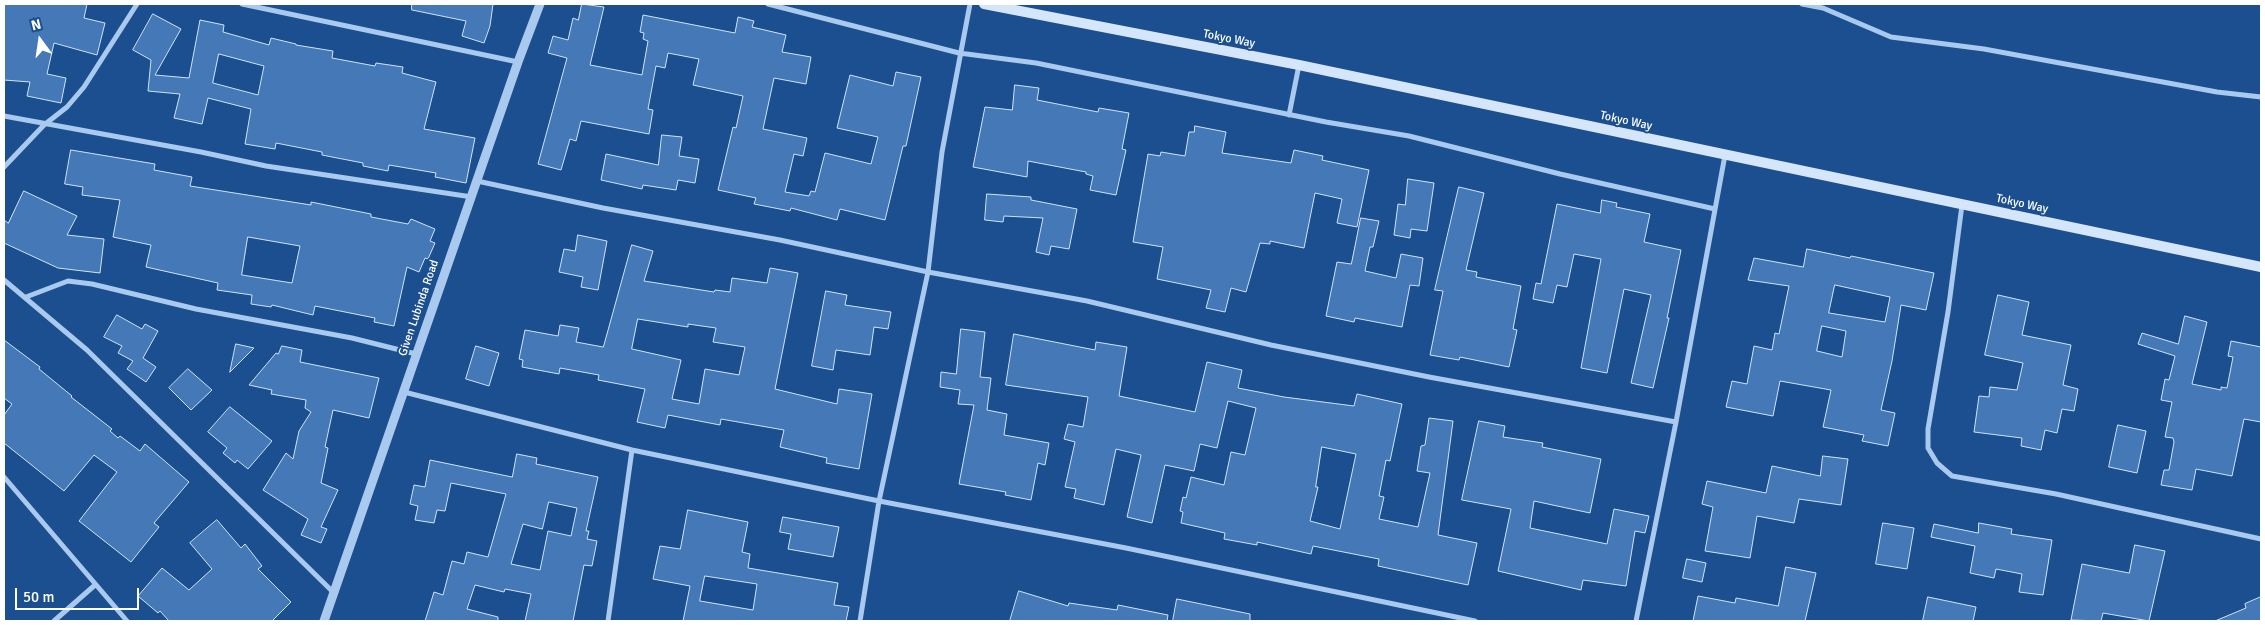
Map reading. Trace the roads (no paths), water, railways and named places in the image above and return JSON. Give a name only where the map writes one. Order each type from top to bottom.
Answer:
[{"type":"main road","name":"Tokyo Way","points":[[984,4],[1299,65],[2261,267]]},
{"type":"street","points":[[4,166],[44,125],[68,107],[84,88],[137,4]]},
{"type":"street","points":[[242,4],[518,62]]},
{"type":"street","name":"Given Lubinda Road","points":[[324,621],[518,62],[540,4]]},
{"type":"street","points":[[768,4],[959,53],[1036,63],[1288,115],[1417,138],[1560,174],[1715,209]]},
{"type":"street","points":[[860,621],[879,500],[928,272],[942,152],[959,53],[970,4]]},
{"type":"street","points":[[1802,4],[1823,8],[1891,37],[1984,49],[2217,92],[2261,97]]},
{"type":"street","points":[[1288,115],[1299,65]]},
{"type":"street","points":[[4,116],[266,166],[472,197]]},
{"type":"street","points":[[1636,621],[1676,422],[1725,154]]},
{"type":"street","points":[[477,181],[603,208],[780,240],[928,272],[1087,301],[1271,345],[1429,377],[1676,422]]},
{"type":"street","points":[[1962,205],[1948,312],[1928,430],[1928,448],[1937,463],[1952,476],[2056,494],[2261,539]]},
{"type":"street","points":[[4,280],[87,350],[334,594]]},
{"type":"street","points":[[26,297],[68,281],[92,284],[196,309],[352,338],[416,354]]},
{"type":"street","points":[[404,392],[632,450],[1126,548],[1475,621]]},
{"type":"street","points":[[608,621],[632,450]]},
{"type":"street","points":[[4,477],[126,621]]},
{"type":"street","points":[[54,621],[95,584]]}]
